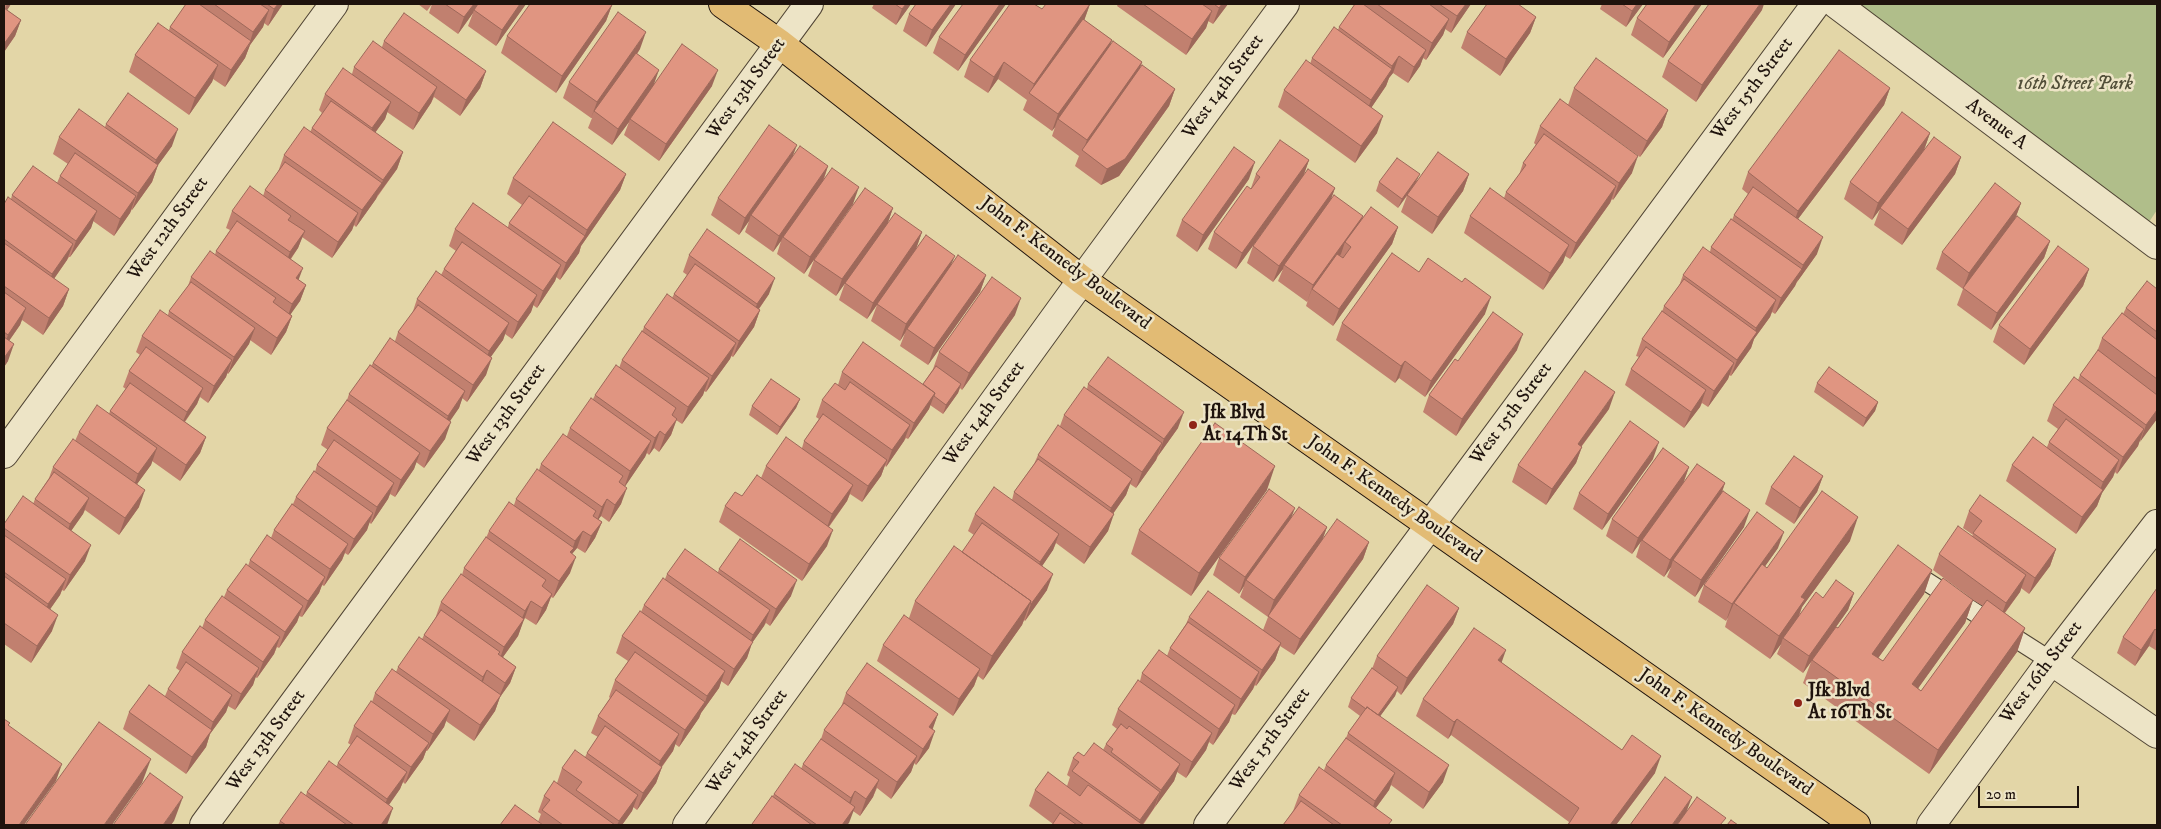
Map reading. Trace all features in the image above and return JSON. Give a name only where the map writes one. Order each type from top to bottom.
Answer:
[{"type":"main road","name":"John F. Kennedy Boulevard","points":[[723,4],[780,44],[1082,280],[1856,825]]},
{"type":"street","name":"West 12th Street","points":[[4,454],[334,4]]},
{"type":"street","name":"West 13th Street","points":[[204,825],[809,4]]},
{"type":"street","name":"West 14th Street","points":[[688,825],[1082,280],[1285,4]]},
{"type":"street","name":"West 15th Street","points":[[1208,825],[1816,4]]},
{"type":"street","name":"Avenue A","points":[[1836,4],[2157,245]]},
{"type":"street","name":"West 16th Street","points":[[1931,825],[2050,661],[2157,524]]},
{"type":"street","points":[[2050,661],[2157,734]]},
{"type":"lane","points":[[1910,570],[2050,661]]},
{"type":"green space","name":"16th Street Park","points":[[1836,4],[2157,4],[2157,210],[2141,234]]},
{"type":"building","points":[[186,4],[199,4],[251,41],[231,70],[170,27]]},
{"type":"building","points":[[214,4],[260,4],[269,10],[253,32]]},
{"type":"building","points":[[267,4],[278,4],[274,9]]},
{"type":"building","points":[[445,4],[474,4],[464,17]]},
{"type":"building","points":[[478,4],[520,4],[502,30],[474,10]]},
{"type":"building","points":[[530,4],[612,5],[562,76],[507,36]]},
{"type":"building","points":[[895,4],[906,4],[902,9]]},
{"type":"building","points":[[916,4],[951,4],[932,30],[909,14]]},
{"type":"building","points":[[963,4],[1000,4],[965,55],[939,37]]},
{"type":"building","points":[[1010,4],[1034,4],[1042,9],[1046,4],[1090,4],[1034,84],[1004,62],[994,77],[970,60]]},
{"type":"building","points":[[1143,4],[1202,4],[1212,11],[1192,39]]},
{"type":"building","points":[[1214,4],[1222,4],[1219,8]]},
{"type":"building","points":[[1355,4],[1363,4],[1426,50],[1414,67],[1399,56],[1392,66],[1339,27]]},
{"type":"building","points":[[1377,4],[1429,4],[1449,19],[1432,43]]},
{"type":"building","points":[[1439,4],[1466,4],[1457,16]]},
{"type":"building","points":[[1487,4],[1518,4],[1536,17],[1506,59],[1467,32]]},
{"type":"building","points":[[1622,4],[1637,4],[1632,11]]},
{"type":"building","points":[[1647,4],[1696,4],[1669,42],[1637,18]]},
{"type":"building","points":[[1709,4],[1760,4],[1702,85],[1668,61]]},
{"type":"building","points":[[4,8],[21,20],[4,44]]},
{"type":"building","points":[[618,12],[646,32],[597,102],[569,82]]},
{"type":"building","points":[[404,13],[486,71],[466,100],[384,41]]},
{"type":"building","points":[[1083,19],[1112,40],[1058,114],[1029,93]]},
{"type":"building","points":[[158,23],[218,65],[195,98],[135,55]]},
{"type":"building","points":[[1334,27],[1392,69],[1371,100],[1312,58]]},
{"type":"building","points":[[373,41],[437,87],[419,113],[354,67]]},
{"type":"building","points":[[1113,41],[1142,62],[1087,140],[1058,119]]},
{"type":"building","points":[[682,44],[718,70],[666,144],[630,119]]},
{"type":"building","points":[[1839,50],[1890,88],[1798,211],[1748,172]]},
{"type":"building","points":[[636,53],[659,70],[618,129],[594,111]]},
{"type":"building","points":[[1596,58],[1668,110],[1647,141],[1574,88]]},
{"type":"building","points":[[1306,60],[1383,116],[1361,146],[1284,90]]},
{"type":"building","points":[[1142,65],[1175,89],[1125,159],[1107,169],[1082,150]]},
{"type":"building","points":[[343,68],[391,102],[372,128],[325,94]]},
{"type":"building","points":[[128,93],[178,129],[156,160],[106,124]]},
{"type":"building","points":[[1560,99],[1638,156],[1619,183],[1540,126]]},
{"type":"building","points":[[331,101],[403,152],[383,180],[312,128]]},
{"type":"building","points":[[79,109],[158,165],[138,193],[59,137]]},
{"type":"building","points":[[1902,112],[1930,133],[1878,203],[1850,182]]},
{"type":"building","points":[[553,122],[626,174],[587,230],[513,178]]},
{"type":"building","points":[[769,125],[797,145],[745,218],[718,198]]},
{"type":"building","points":[[304,127],[382,183],[362,210],[284,155]]},
{"type":"building","points":[[1544,134],[1616,186],[1576,243],[1506,192],[1526,165],[1523,163]]},
{"type":"building","points":[[1934,137],[1961,157],[1908,229],[1880,208]]},
{"type":"building","points":[[1280,140],[1309,160],[1242,253],[1214,232],[1247,186],[1251,189],[1260,177],[1256,174]]},
{"type":"building","points":[[800,146],[828,166],[779,236],[751,215]]},
{"type":"building","points":[[1234,147],[1255,162],[1203,235],[1182,220]]},
{"type":"building","points":[[1438,152],[1469,174],[1438,217],[1407,195]]},
{"type":"building","points":[[75,153],[136,196],[120,219],[60,176]]},
{"type":"building","points":[[1397,158],[1420,174],[1402,199],[1379,182]]},
{"type":"building","points":[[285,162],[358,213],[338,242],[265,190]]},
{"type":"building","points":[[33,166],[97,211],[76,241],[12,195]]},
{"type":"building","points":[[832,168],[859,187],[810,257],[783,237]]},
{"type":"building","points":[[1308,169],[1335,188],[1279,266],[1253,246]]},
{"type":"building","points":[[1995,183],[2021,203],[1969,273],[1942,252]]},
{"type":"building","points":[[250,186],[291,216],[288,220],[305,231],[290,252],[232,211]]},
{"type":"building","points":[[1753,187],[1823,237],[1803,265],[1734,215]]},
{"type":"building","points":[[865,188],[893,208],[842,279],[814,260]]},
{"type":"building","points":[[1490,188],[1569,245],[1550,273],[1470,216]]},
{"type":"building","points":[[1334,195],[1363,216],[1313,285],[1284,265]]},
{"type":"building","points":[[529,196],[585,236],[566,263],[509,223]]},
{"type":"building","points":[[8,197],[73,244],[52,274],[4,239],[4,204]]},
{"type":"building","points":[[473,203],[561,265],[543,291],[455,229]]},
{"type":"building","points":[[1371,207],[1398,227],[1339,309],[1312,289],[1337,254],[1343,258],[1351,247],[1345,242]]},
{"type":"building","points":[[895,213],[922,232],[873,303],[845,283]]},
{"type":"building","points":[[2017,216],[2050,241],[1997,313],[1963,288]]},
{"type":"building","points":[[1731,219],[1802,269],[1781,298],[1711,247]]},
{"type":"building","points":[[237,221],[303,268],[296,278],[306,285],[292,304],[216,251]]},
{"type":"building","points":[[707,229],[775,278],[757,304],[689,255]]},
{"type":"building","points":[[926,235],[955,256],[906,324],[877,304]]},
{"type":"building","points":[[462,242],[537,295],[518,322],[444,269]]},
{"type":"building","points":[[4,243],[69,289],[49,318],[4,286]]},
{"type":"building","points":[[2058,246],[2089,269],[2030,349],[1999,325]]},
{"type":"building","points":[[1703,247],[1776,300],[1756,328],[1683,275]]},
{"type":"building","points":[[210,251],[276,298],[273,302],[292,316],[277,338],[191,277]]},
{"type":"building","points":[[1392,253],[1419,272],[1428,258],[1462,282],[1465,278],[1491,297],[1431,381],[1405,361],[1401,366],[1342,323]]},
{"type":"building","points":[[958,255],[986,275],[934,348],[907,329]]},
{"type":"building","points":[[695,264],[760,310],[739,341],[674,294]]},
{"type":"building","points":[[436,271],[509,323],[489,351],[417,299]]},
{"type":"building","points":[[992,277],[1021,298],[969,373],[939,352]]},
{"type":"building","points":[[1684,279],[1757,332],[1737,360],[1664,306]]},
{"type":"building","points":[[2147,281],[2157,289],[2157,332],[2126,308]]},
{"type":"building","points":[[191,282],[255,328],[234,357],[169,311]]},
{"type":"building","points":[[4,292],[26,308],[8,335],[4,332]]},
{"type":"building","points":[[667,294],[736,343],[712,376],[644,327]]},
{"type":"building","points":[[418,305],[492,358],[473,385],[398,332]]},
{"type":"building","points":[[160,310],[232,360],[214,386],[142,336]]},
{"type":"building","points":[[1662,311],[1734,363],[1714,391],[1642,339]]},
{"type":"building","points":[[1493,312],[1523,334],[1462,419],[1429,395],[1455,359],[1458,361]]},
{"type":"building","points":[[2122,313],[2157,340],[2157,379],[2102,338]]},
{"type":"building","points":[[642,331],[709,378],[688,407],[622,360]]},
{"type":"building","points":[[4,337],[14,344],[4,358]]},
{"type":"building","points":[[390,338],[465,391],[448,416],[373,363]]},
{"type":"building","points":[[863,342],[935,393],[914,423],[842,372]]},
{"type":"building","points":[[146,347],[203,388],[187,412],[129,371]]},
{"type":"building","points":[[1646,347],[1706,390],[1691,412],[1631,369]]},
{"type":"building","points":[[2098,350],[2157,395],[2157,410],[2146,425],[2080,375]]},
{"type":"building","points":[[1108,357],[1184,412],[1164,439],[1088,384]]},
{"type":"building","points":[[370,365],[451,422],[430,451],[349,394]]},
{"type":"building","points":[[616,365],[676,408],[672,415],[677,419],[665,435],[660,431],[655,438],[595,395]]},
{"type":"building","points":[[936,366],[961,384],[946,405],[923,384]]},
{"type":"building","points":[[1829,367],[1878,402],[1866,418],[1817,383]]},
{"type":"building","points":[[1585,371],[1615,392],[1578,444],[1582,447],[1552,489],[1518,465]]},
{"type":"building","points":[[2074,377],[2144,429],[2123,457],[2053,405]]},
{"type":"building","points":[[771,379],[800,399],[780,427],[752,406]]},
{"type":"building","points":[[850,382],[910,425],[892,450],[822,400],[835,383],[845,390]]},
{"type":"building","points":[[130,383],[206,437],[186,465],[110,411]]},
{"type":"building","points":[[1084,387],[1162,443],[1142,472],[1064,415]]},
{"type":"building","points":[[591,398],[651,441],[630,471],[570,428]]},
{"type":"building","points":[[347,400],[420,453],[401,480],[327,428]]},
{"type":"building","points":[[97,405],[157,448],[138,474],[79,432]]},
{"type":"building","points":[[823,414],[887,460],[868,486],[804,441]]},
{"type":"building","points":[[2066,419],[2119,460],[2103,482],[2049,442]]},
{"type":"building","points":[[1630,421],[1659,442],[1608,514],[1579,493]]},
{"type":"building","points":[[1215,423],[1275,466],[1199,573],[1139,530]]},
{"type":"building","points":[[1058,425],[1132,479],[1111,508],[1038,455]]},
{"type":"building","points":[[563,434],[623,476],[619,482],[627,488],[615,505],[607,499],[602,507],[541,464]]},
{"type":"building","points":[[786,437],[853,485],[832,514],[766,466]]},
{"type":"building","points":[[2033,437],[2103,490],[2082,517],[2012,465]]},
{"type":"building","points":[[73,439],[145,490],[125,518],[53,467]]},
{"type":"building","points":[[334,440],[394,483],[377,507],[317,465]]},
{"type":"building","points":[[1663,448],[1689,467],[1638,538],[1612,519]]},
{"type":"building","points":[[1794,456],[1823,476],[1800,508],[1771,487]]},
{"type":"building","points":[[1038,459],[1114,514],[1090,547],[1014,492]]},
{"type":"building","points":[[1697,464],[1725,483],[1670,560],[1642,540]]},
{"type":"building","points":[[537,469],[596,511],[593,516],[602,522],[591,536],[583,531],[575,541],[516,499]]},
{"type":"building","points":[[314,471],[373,513],[354,539],[296,497]]},
{"type":"building","points":[[54,472],[89,498],[70,524],[35,499]]},
{"type":"building","points":[[757,475],[833,530],[809,564],[725,506],[735,492],[742,496]]},
{"type":"building","points":[[994,487],[1059,534],[1040,562],[975,514]]},
{"type":"building","points":[[1269,489],[1295,508],[1245,577],[1219,558]]},
{"type":"building","points":[[1723,491],[1750,510],[1701,580],[1673,560]]},
{"type":"building","points":[[1822,491],[1858,517],[1801,597],[1805,599],[1779,636],[1734,603],[1762,564],[1767,568]]},
{"type":"building","points":[[1980,495],[2056,549],[2035,578],[1973,533],[1982,521],[1969,511]]},
{"type":"building","points":[[23,496],[91,545],[70,575],[4,528],[4,524]]},
{"type":"building","points":[[509,502],[574,548],[570,552],[576,557],[559,581],[489,531]]},
{"type":"building","points":[[292,504],[348,544],[330,569],[274,530]]},
{"type":"building","points":[[1299,507],[1327,527],[1274,600],[1246,580]]},
{"type":"building","points":[[1757,512],[1784,532],[1732,604],[1704,585]]},
{"type":"building","points":[[1337,519],[1369,542],[1300,639],[1268,616]]},
{"type":"building","points":[[982,523],[1053,574],[1031,604],[1031,601],[962,552]]},
{"type":"building","points":[[1958,526],[2026,575],[2006,603],[1939,554]]},
{"type":"building","points":[[4,535],[66,579],[48,604],[4,572]]},
{"type":"building","points":[[267,535],[325,577],[308,601],[250,560]]},
{"type":"building","points":[[486,537],[546,580],[542,586],[552,594],[542,608],[531,601],[525,611],[464,568]]},
{"type":"building","points":[[740,539],[797,580],[776,609],[719,569]]},
{"type":"building","points":[[1898,545],[1932,570],[1872,654],[1883,661],[1943,578],[1973,600],[1912,684],[1921,691],[1987,600],[2025,628],[1938,750],[1812,660],[1836,627],[1838,628]]},
{"type":"building","points":[[954,546],[1031,601],[992,656],[915,601]]},
{"type":"building","points":[[685,549],[770,610],[753,635],[667,574]]},
{"type":"building","points":[[246,564],[303,606],[285,632],[227,590]]},
{"type":"building","points":[[461,574],[524,619],[504,647],[441,602]]},
{"type":"building","points":[[4,576],[58,615],[37,646],[4,623]]},
{"type":"building","points":[[663,578],[753,642],[734,669],[644,605]]},
{"type":"building","points":[[1836,580],[1854,593],[1809,656],[1783,638],[1816,592],[1823,598]]},
{"type":"building","points":[[1427,585],[1459,608],[1407,678],[1377,656]]},
{"type":"building","points":[[2157,588],[2157,631],[2155,629],[2141,650],[2123,637]]},
{"type":"building","points":[[1208,591],[1281,643],[1262,670],[1189,617]]},
{"type":"building","points":[[222,596],[280,637],[263,662],[205,620]]},
{"type":"building","points":[[441,610],[500,652],[498,654],[516,667],[505,683],[487,670],[483,677],[424,635]]},
{"type":"building","points":[[640,611],[725,671],[707,696],[622,636]]},
{"type":"building","points":[[904,615],[980,669],[959,699],[883,645]]},
{"type":"building","points":[[1188,622],[1259,672],[1241,699],[1170,648]]},
{"type":"building","points":[[200,626],[259,668],[241,694],[182,652]]},
{"type":"building","points":[[1474,628],[1506,650],[1498,660],[1622,750],[1632,735],[1661,756],[1610,825],[1568,825],[1579,808],[1457,719],[1454,722],[1423,699]]},
{"type":"building","points":[[419,637],[501,695],[480,725],[398,667]]},
{"type":"building","points":[[1159,650],[1235,705],[1219,729],[1142,673]]},
{"type":"building","points":[[635,652],[705,702],[685,730],[615,680]]},
{"type":"building","points":[[186,662],[232,695],[213,722],[168,689]]},
{"type":"building","points":[[867,663],[938,714],[929,727],[935,731],[923,749],[846,693]]},
{"type":"building","points":[[1372,668],[1398,687],[1378,715],[1351,698]]},
{"type":"building","points":[[392,669],[450,710],[433,734],[375,693]]},
{"type":"building","points":[[1138,680],[1212,733],[1192,762],[1118,709]]},
{"type":"building","points":[[149,685],[212,730],[192,757],[129,712]]},
{"type":"building","points":[[616,690],[679,734],[660,761],[598,716]]},
{"type":"building","points":[[371,701],[429,743],[411,767],[354,726]]},
{"type":"building","points":[[844,703],[917,756],[897,782],[824,730]]},
{"type":"building","points":[[1367,707],[1449,765],[1429,792],[1348,733]]},
{"type":"building","points":[[4,719],[10,723],[8,725],[62,764],[19,825],[4,825]]},
{"type":"building","points":[[99,722],[151,759],[104,825],[25,825]]},
{"type":"building","points":[[1121,724],[1127,729],[1129,726],[1180,764],[1161,790],[1111,752],[1113,749],[1106,744]]},
{"type":"building","points":[[605,726],[662,767],[643,793],[587,753]]},
{"type":"building","points":[[357,736],[407,772],[387,799],[338,763]]},
{"type":"building","points":[[1346,738],[1395,773],[1375,801],[1326,765]]},
{"type":"building","points":[[821,739],[879,780],[866,799],[855,791],[851,798],[803,764]]},
{"type":"building","points":[[1094,743],[1160,792],[1140,820],[1072,771],[1079,762],[1073,758],[1078,752],[1084,756]]},
{"type":"building","points":[[575,750],[638,795],[619,821],[576,790],[582,782],[562,768]]},
{"type":"building","points":[[329,761],[393,808],[381,825],[354,825],[307,792]]},
{"type":"building","points":[[795,764],[855,807],[842,825],[817,825],[774,794]]},
{"type":"building","points":[[1319,767],[1392,820],[1388,825],[1342,825],[1299,795]]},
{"type":"building","points":[[1048,772],[1080,796],[1088,785],[1143,825],[1084,825],[1035,790]]},
{"type":"building","points":[[150,773],[183,797],[163,825],[113,825]]},
{"type":"building","points":[[1665,777],[1692,797],[1672,825],[1630,825]]},
{"type":"building","points":[[554,781],[615,825],[563,825],[542,810],[550,800],[544,796]]},
{"type":"building","points":[[301,792],[347,825],[286,825],[280,821]]},
{"type":"building","points":[[772,796],[812,825],[753,825]]},
{"type":"building","points":[[1697,797],[1726,818],[1720,825],[1677,825]]},
{"type":"building","points":[[1301,801],[1334,825],[1283,825]]},
{"type":"building","points":[[515,805],[543,825],[500,825]]},
{"type":"building","points":[[1060,813],[1077,825],[1052,825]]},
{"type":"building","points":[[1731,820],[1738,825],[1727,825]]},
{"type":"place","name":"Jfk Blvd At 14Th St","points":[[1193,425]]},
{"type":"place","name":"Jfk Blvd At 16Th St","points":[[1798,703]]}]
